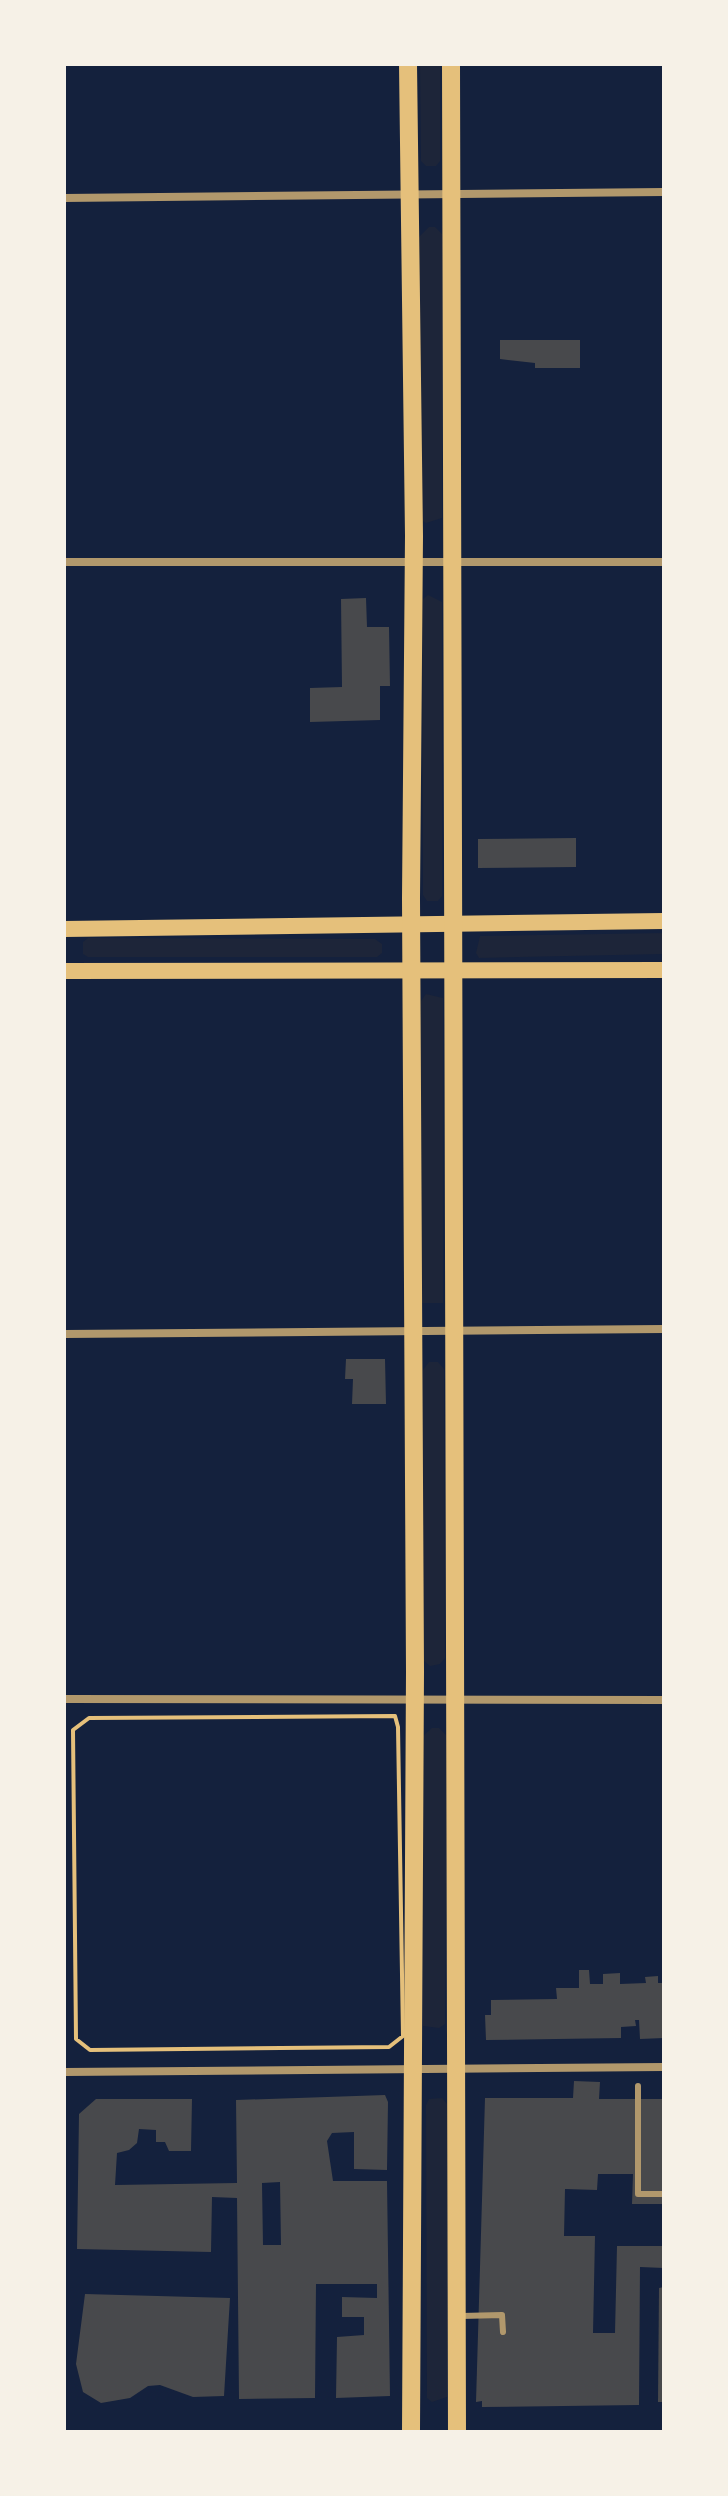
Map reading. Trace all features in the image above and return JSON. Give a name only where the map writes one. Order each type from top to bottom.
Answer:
[{"type":"main road","points":[[408,64],[413,563],[416,2067],[411,2432]]},
{"type":"main road","points":[[451,64],[457,2432]]},
{"type":"main road","points":[[64,929],[664,921]]},
{"type":"main road","points":[[64,971],[664,970]]},
{"type":"street","points":[[64,198],[664,192]]},
{"type":"street","points":[[64,562],[664,562]]},
{"type":"street","points":[[64,1334],[664,1329]]},
{"type":"street","points":[[64,1699],[664,1700]]},
{"type":"street","points":[[64,2072],[664,2067]]},
{"type":"lane","points":[[638,2086],[638,2194],[664,2194]]},
{"type":"lane","points":[[457,2316],[502,2315],[503,2332]]},
{"type":"path","points":[[395,1716],[398,1727],[403,2036],[389,2047],[90,2050],[76,2039],[73,1730],[89,1718],[395,1716]]},
{"type":"shaded area","points":[[420,64],[440,64],[440,161],[436,166],[426,166],[421,161]]},
{"type":"shaded area","points":[[429,227],[435,227],[442,234],[442,518],[426,523],[421,520],[419,237]]},
{"type":"shaded area","points":[[428,595],[442,602],[442,896],[438,901],[427,901],[423,895],[422,600]]},
{"type":"shaded area","points":[[664,933],[664,954],[479,958],[476,953],[480,936]]},
{"type":"shaded area","points":[[88,938],[375,939],[382,944],[382,953],[377,957],[88,957],[83,954],[83,942]]},
{"type":"shaded area","points":[[426,994],[443,998],[443,1303],[421,1303],[421,1001]]},
{"type":"shaded area","points":[[429,1362],[438,1362],[444,1369],[445,1658],[440,1664],[430,1666],[423,1660],[423,1370]]},
{"type":"shaded area","points":[[432,1728],[439,1728],[447,1736],[445,2024],[439,2028],[423,2026],[423,1736]]},
{"type":"shaded area","points":[[442,2098],[447,2104],[447,2397],[432,2402],[427,2398],[426,2105],[429,2099]]},
{"type":"building","points":[[500,340],[580,340],[580,368],[535,368],[535,363],[500,359]]},
{"type":"building","points":[[366,598],[367,627],[389,627],[390,686],[380,686],[380,720],[310,722],[310,688],[342,687],[341,599]]},
{"type":"building","points":[[576,838],[576,867],[478,868],[478,839]]},
{"type":"building","points":[[346,1359],[385,1359],[386,1404],[352,1404],[353,1379],[345,1379]]},
{"type":"building","points":[[579,1970],[589,1970],[590,1984],[603,1984],[603,1974],[620,1973],[620,1984],[646,1983],[645,1977],[658,1976],[658,1983],[664,1983],[664,2038],[640,2039],[639,2020],[635,2020],[636,2026],[621,2027],[621,2038],[486,2040],[485,2015],[491,2015],[491,2000],[557,1999],[556,1988],[579,1988]]},
{"type":"building","points":[[574,2081],[600,2082],[599,2099],[664,2099],[664,2204],[632,2204],[633,2174],[598,2174],[597,2190],[565,2189],[564,2236],[595,2236],[593,2333],[615,2333],[617,2246],[664,2246],[664,2268],[640,2267],[639,2405],[482,2407],[482,2401],[476,2402],[485,2098],[573,2098]]},
{"type":"building","points":[[385,2095],[388,2102],[387,2170],[354,2169],[354,2132],[332,2133],[327,2141],[333,2181],[387,2181],[390,2396],[336,2398],[337,2337],[364,2335],[364,2317],[342,2317],[342,2297],[377,2298],[377,2284],[316,2284],[315,2398],[239,2399],[237,2198],[212,2197],[211,2252],[77,2249],[79,2114],[96,2099],[192,2099],[191,2151],[169,2151],[165,2142],[156,2142],[156,2130],[139,2129],[137,2143],[129,2150],[117,2153],[115,2185],[237,2183],[236,2100]],"holes":[[[280,2182],[281,2245],[263,2245],[262,2183]]]},
{"type":"building","points":[[664,2287],[664,2402],[658,2402],[659,2288]]},
{"type":"building","points":[[85,2294],[230,2298],[224,2396],[193,2397],[160,2385],[148,2386],[130,2398],[101,2403],[83,2392],[76,2364]]}]
